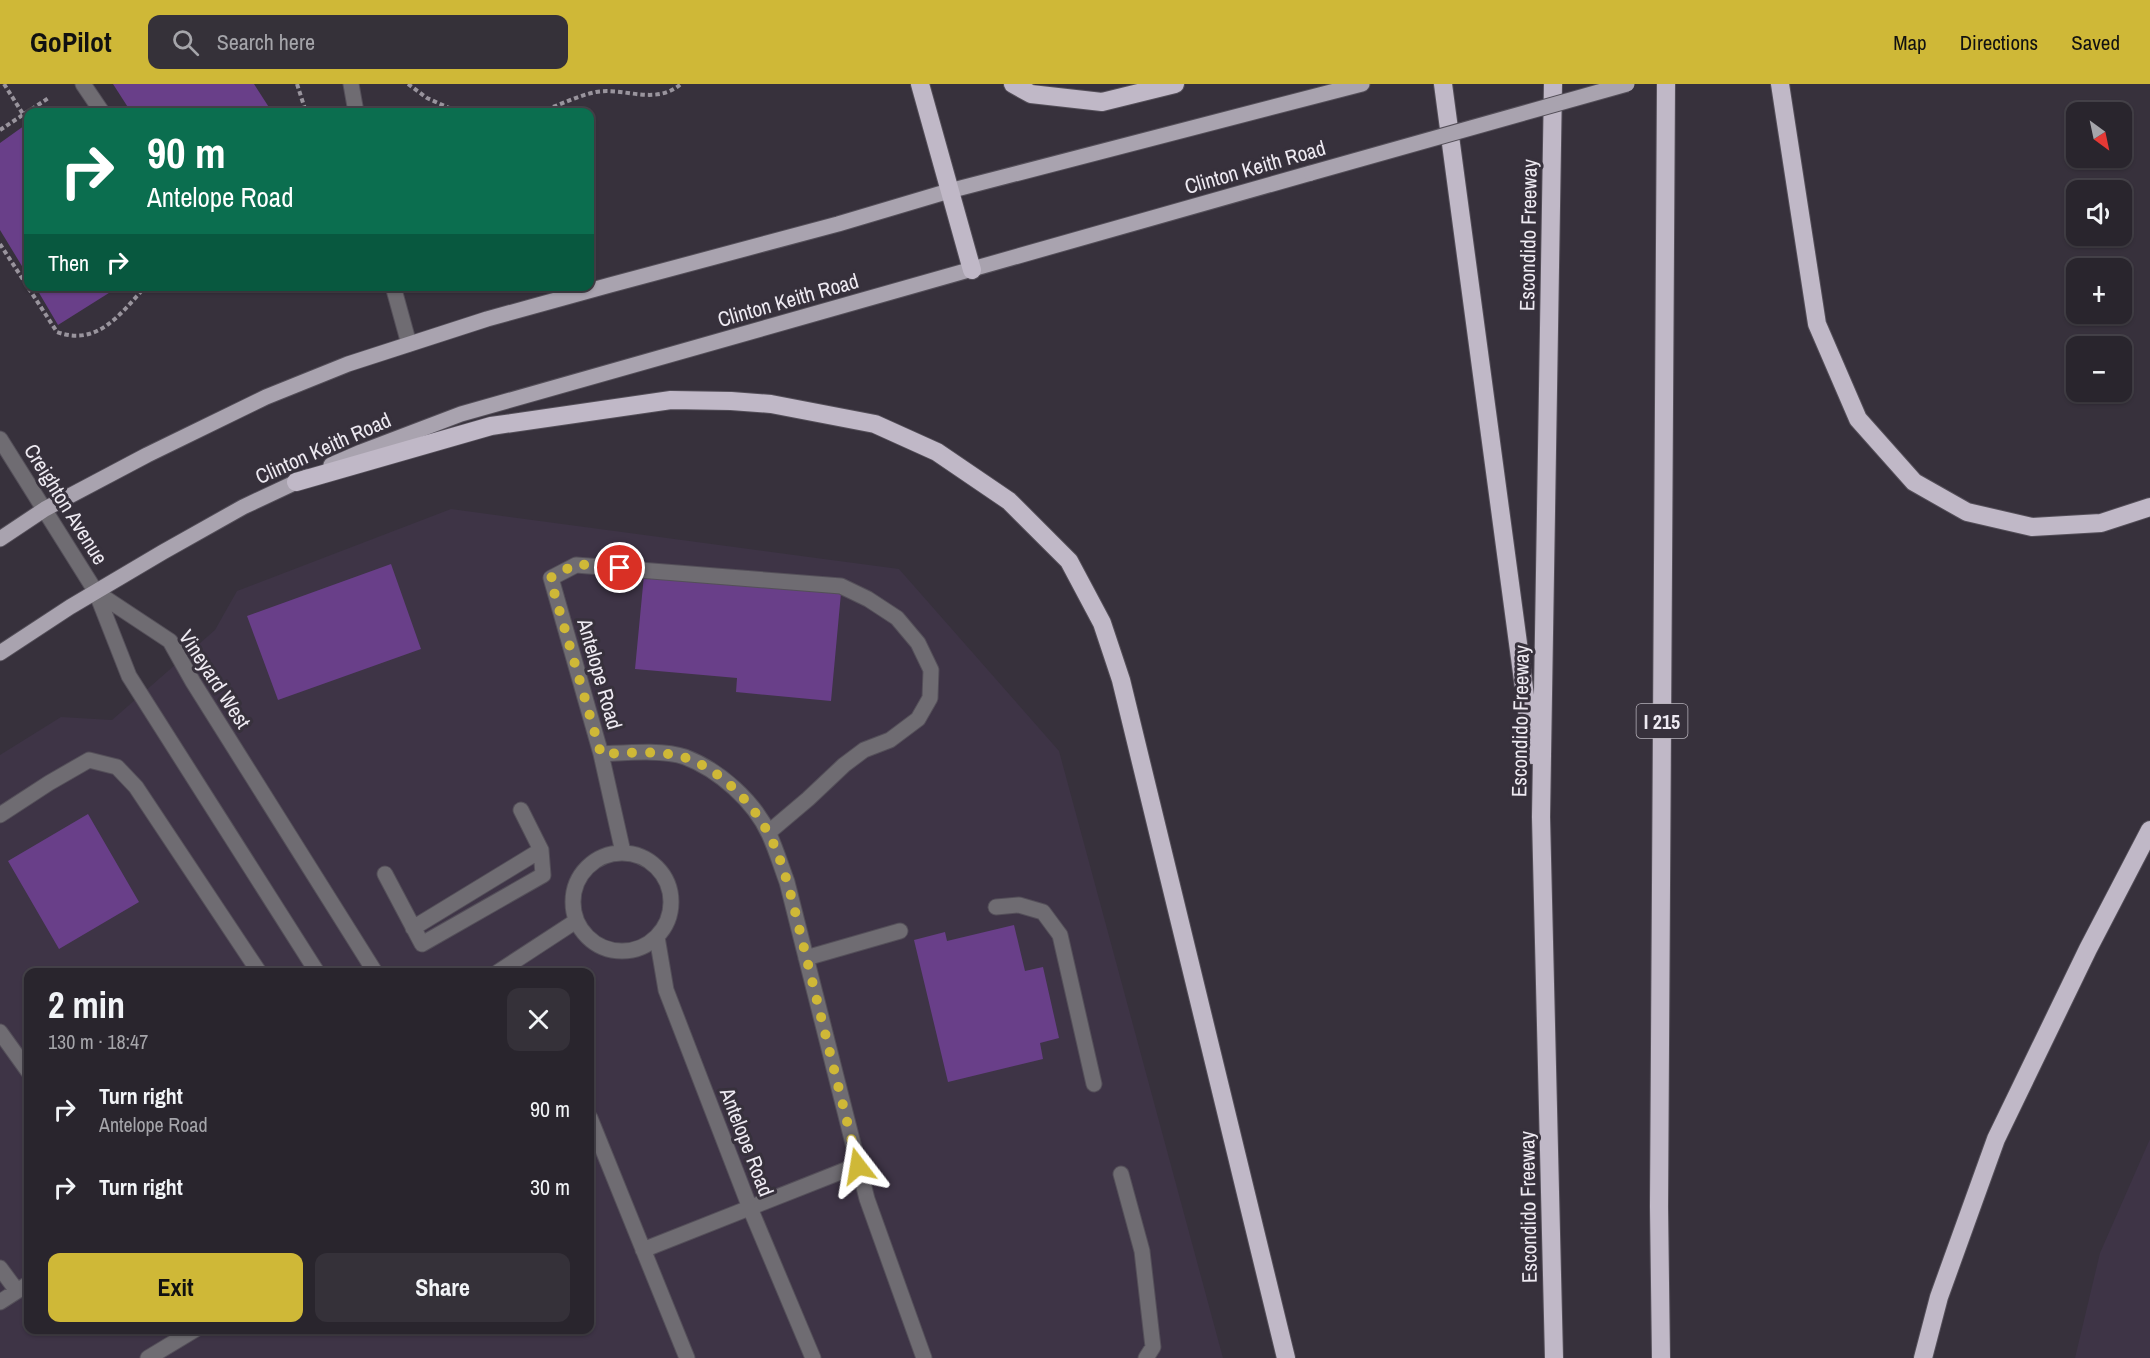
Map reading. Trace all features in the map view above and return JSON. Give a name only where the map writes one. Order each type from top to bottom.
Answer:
[{"type":"highway","points":[[920,84],[972,270]]},
{"type":"highway","points":[[1013,84],[1031,94],[1102,102],[1175,84]]},
{"type":"highway","points":[[1443,84],[1541,817]]},
{"type":"highway","name":"Escondido Freeway","points":[[1553,84],[1541,817],[1554,1358]]},
{"type":"highway","name":"I 215","points":[[1661,1358],[1659,1207],[1666,84]]},
{"type":"highway","points":[[1780,84],[1817,324],[1858,419],[1914,482],[1967,513],[2032,527],[2101,523],[2150,507]]},
{"type":"highway","points":[[296,482],[491,426],[671,400],[731,401],[771,404],[875,424],[937,452],[1009,501],[1069,561],[1102,623],[1121,680],[1286,1358]]},
{"type":"highway","points":[[1923,1358],[1939,1297],[1996,1139],[2088,949],[2150,830]]},
{"type":"main road","points":[[594,290],[827,227],[949,191],[1362,84]]},
{"type":"main road","name":"Clinton Keith Road","points":[[0,653],[96,592],[243,507],[361,452],[461,414],[1627,84]]},
{"type":"main road","points":[[0,539],[45,509],[147,455],[266,397],[348,364],[487,319],[590,291]]},
{"type":"street","points":[[83,84],[99,108]]},
{"type":"street","points":[[351,84],[355,108]]},
{"type":"street","points":[[394,291],[410,344]]},
{"type":"street","name":"Creighton Avenue","points":[[0,439],[96,592]]},
{"type":"street","name":"Antelope Road","points":[[623,852],[601,754],[550,578],[576,564],[841,586],[868,599],[897,618],[918,643],[931,670],[930,698],[918,719],[890,740],[864,750],[844,765],[769,832]]},
{"type":"street","points":[[96,592],[129,676],[314,968]]},
{"type":"street","name":"Vineyard West","points":[[96,592],[170,641],[193,682],[372,968]]},
{"type":"street","points":[[601,754],[643,752],[683,757],[712,771],[734,789],[752,806],[769,832],[787,882],[867,1199],[924,1358]]},
{"type":"street","points":[[0,815],[88,760],[117,767],[136,787],[256,968]]},
{"type":"street","points":[[385,874],[422,944],[543,875],[541,850],[521,810]]},
{"type":"street","points":[[413,928],[541,850]]},
{"type":"street","points":[[623,852],[639,856],[653,864],[664,876],[670,891],[671,908],[667,924],[657,937],[644,947],[628,951],[612,951],[597,945],[584,934],[576,921],[572,905],[574,889],[581,874],[592,862],[607,855],[623,852]]},
{"type":"street","points":[[996,907],[1019,904],[1043,912],[1060,935],[1094,1084]]},
{"type":"street","points":[[504,968],[576,921]]},
{"type":"street","points":[[806,958],[900,932]]},
{"type":"street","name":"Antelope Road","points":[[657,937],[666,990],[750,1208],[813,1358]]},
{"type":"street","points":[[0,1032],[24,1065]]},
{"type":"street","points":[[594,1128],[687,1358]]},
{"type":"street","points":[[643,1250],[858,1166]]},
{"type":"street","points":[[1121,1174],[1142,1251],[1153,1347],[1146,1358]]},
{"type":"street","points":[[0,1268],[23,1288],[0,1302]]},
{"type":"street","points":[[148,1358],[188,1334]]},
{"type":"path","points":[[0,130],[24,114],[4,84]]},
{"type":"path","points":[[297,84],[305,108]]},
{"type":"path","points":[[408,84],[427,98],[449,108]]},
{"type":"path","points":[[549,108],[598,92],[658,96],[681,84]]},
{"type":"path","points":[[33,108],[50,97]]},
{"type":"path","points":[[0,244],[24,281]]},
{"type":"path","points":[[30,291],[57,332],[66,336],[90,334],[110,325],[141,291]]},
{"type":"shaded area","points":[[451,509],[899,569],[1059,751],[1223,1358],[0,1358],[0,755],[61,717],[112,720],[215,630],[237,591]]},
{"type":"shaded area","points":[[2150,1139],[2150,1358],[2075,1358],[2100,1253]]},
{"type":"building","points":[[113,84],[254,84],[269,108],[128,108]]},
{"type":"building","points":[[24,126],[24,269],[0,230],[0,143]]},
{"type":"building","points":[[38,291],[112,291],[58,325]]},
{"type":"building","points":[[391,564],[421,649],[278,700],[247,616]]},
{"type":"building","points":[[644,575],[841,593],[831,701],[736,692],[737,678],[635,669]]},
{"type":"building","points":[[88,814],[139,902],[59,949],[8,861]]},
{"type":"building","points":[[1014,925],[1025,971],[1043,967],[1059,1038],[1040,1043],[1043,1059],[948,1082],[914,940],[945,932],[947,941]]},
{"type":"route","points":[[620,568],[576,564],[550,578],[601,754],[643,752],[683,757],[712,771],[734,789],[752,806],[769,832],[787,882],[858,1166]]}]
